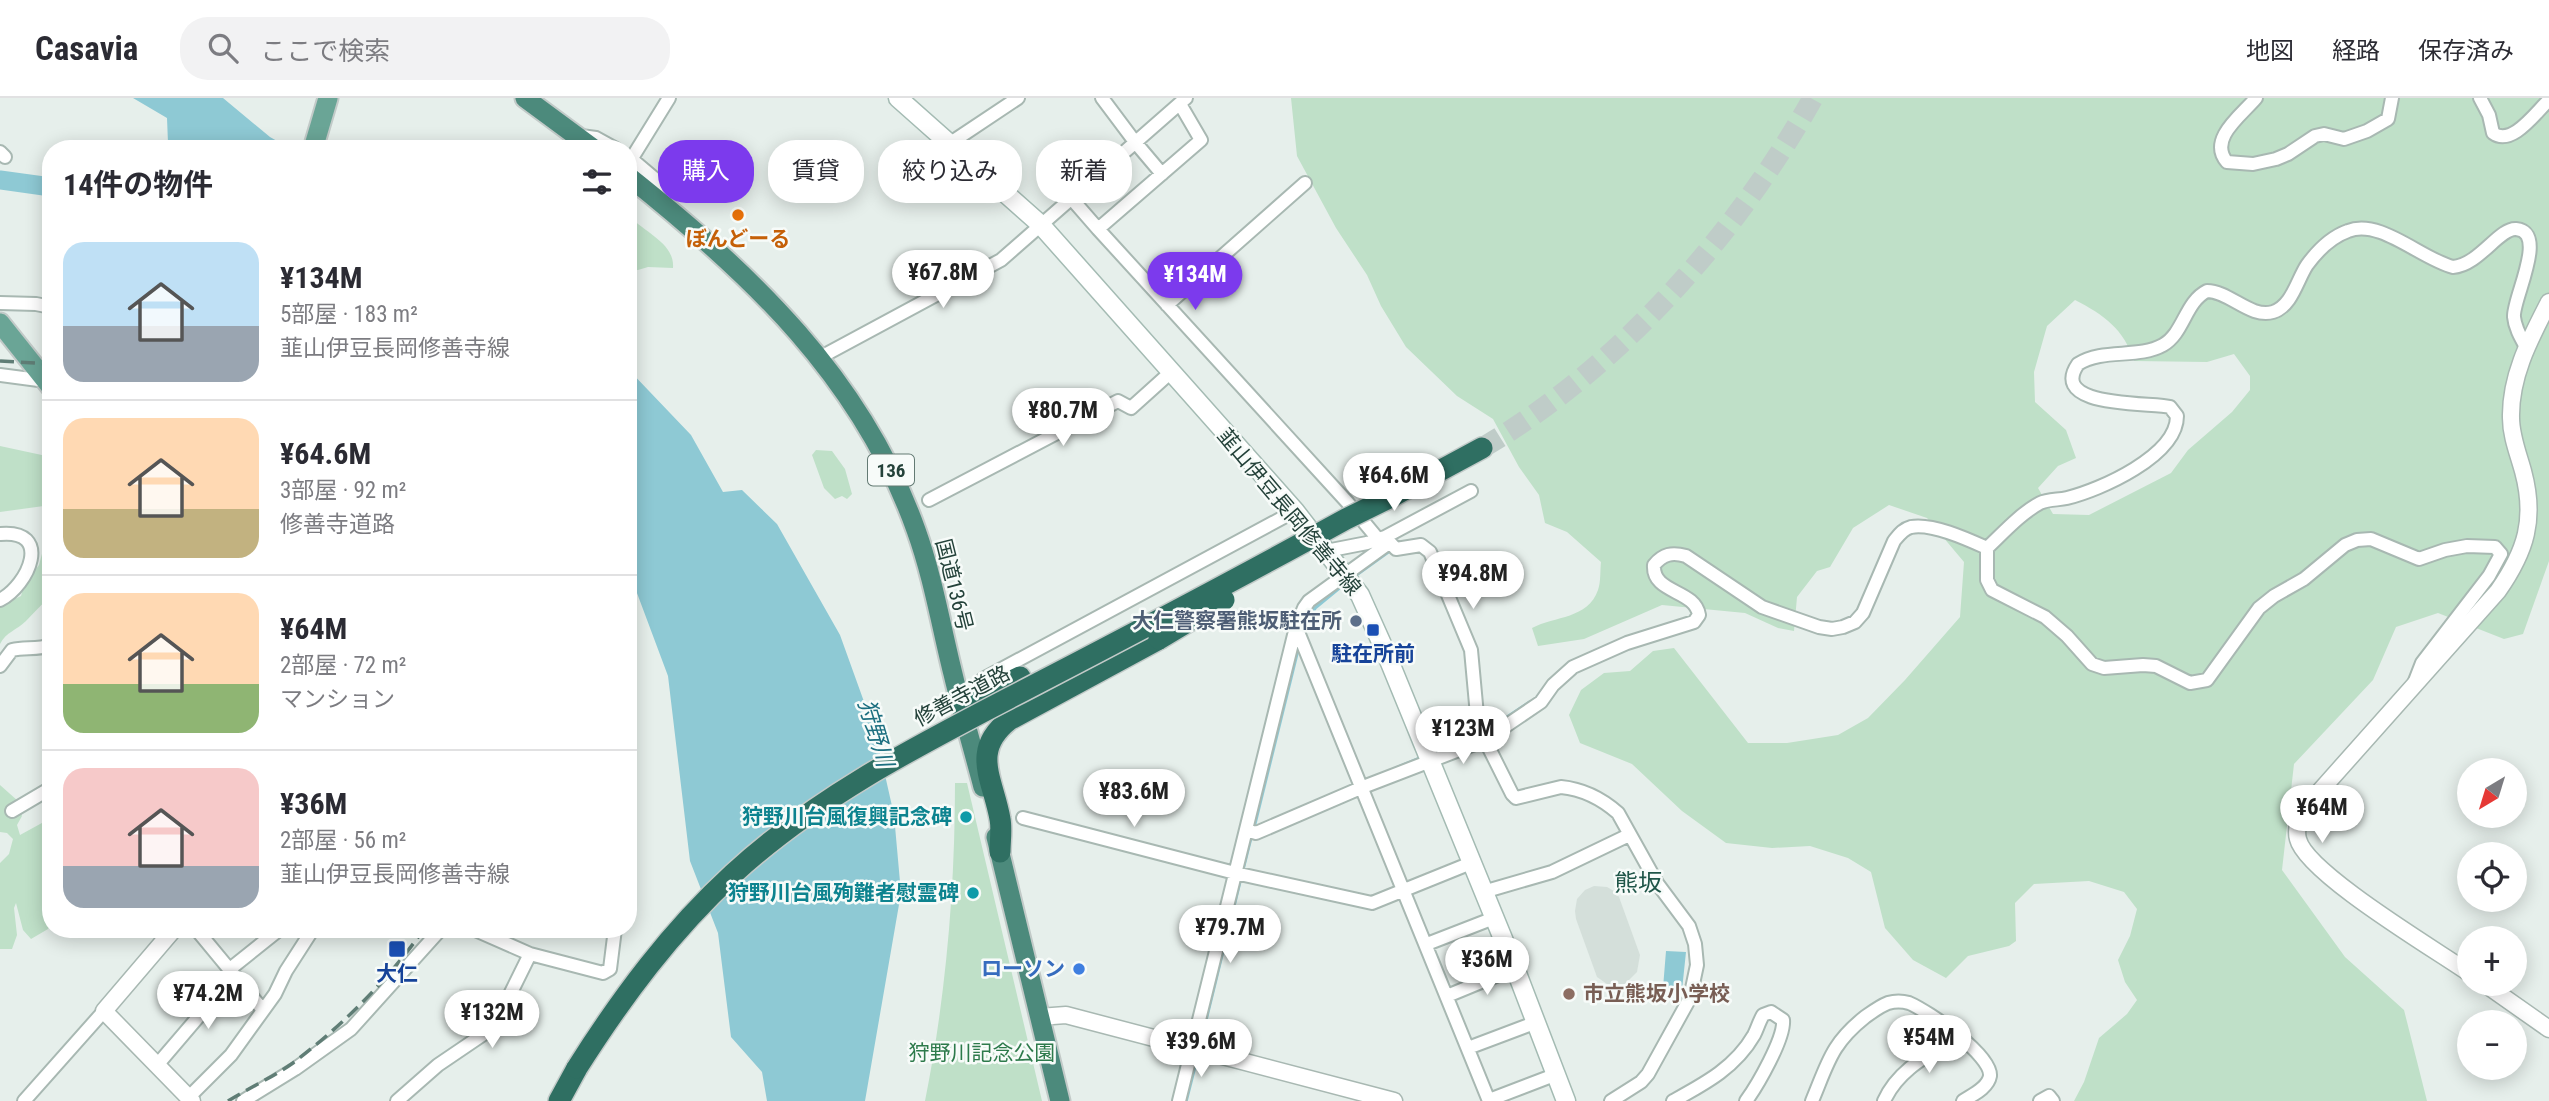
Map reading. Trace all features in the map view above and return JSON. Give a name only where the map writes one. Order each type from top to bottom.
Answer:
[{"type":"highway","points":[[526,98],[583,140]]},
{"type":"highway","name":"国道136号","points":[[637,172],[665,205],[751,280],[838,381],[886,459],[903,496],[928,567],[1060,1101]]},
{"type":"highway","name":"修善寺道路","points":[[559,1101],[607,1021],[664,945],[733,874],[799,821],[871,774],[988,709],[1482,449]]},
{"type":"highway","points":[[1000,852],[1001,822],[985,756],[993,735],[1009,720],[1159,639],[1344,531],[1393,496]]},
{"type":"highway","points":[[1009,720],[984,726],[964,715],[990,684],[1020,677],[1278,546],[1322,525],[1346,519]]},
{"type":"main road","points":[[316,140],[328,98]]},
{"type":"main road","name":"韮山伊豆長岡修善寺線","points":[[898,98],[945,140]]},
{"type":"main road","name":"韮山伊豆長岡修善寺線","points":[[1016,203],[1040,224],[1295,511],[1346,575],[1365,604],[1515,968],[1566,1101]]},
{"type":"main road","points":[[0,323],[42,376]]},
{"type":"street","points":[[637,150],[669,98]]},
{"type":"street","points":[[955,140],[1018,98]]},
{"type":"street","points":[[1102,98],[1162,174]]},
{"type":"street","points":[[2256,98],[2226,132],[2221,148],[2222,156],[2227,162],[2261,163],[2288,154],[2315,136],[2324,134],[2344,139],[2367,131],[2388,119],[2392,98]]},
{"type":"street","points":[[2480,98],[2489,115],[2493,133],[2501,138],[2517,131],[2549,100]]},
{"type":"street","points":[[1098,229],[1200,140],[1183,101],[1132,145]]},
{"type":"street","points":[[578,136],[600,140]]},
{"type":"street","points":[[1167,305],[1305,183]]},
{"type":"street","points":[[819,358],[1001,260],[1065,203]]},
{"type":"street","points":[[1075,203],[1384,540],[1400,550],[1421,545],[1430,552],[1471,650],[1476,718],[1512,794],[1516,798],[1560,787],[1581,792],[1613,808],[1657,883],[1689,926],[1695,944],[1697,965],[1690,998],[1648,1074],[1641,1082],[1611,1101]]},
{"type":"street","points":[[1987,548],[2041,503],[2068,498],[2139,467],[2156,454],[2172,436],[2177,416],[2170,407],[2155,404],[2116,404],[2089,396],[2075,384],[2073,376],[2078,365],[2104,356],[2164,345],[2194,300],[2207,291],[2216,292],[2258,312],[2277,310],[2285,305],[2308,264],[2323,247],[2352,229],[2376,230],[2453,267],[2462,266],[2475,259],[2507,231],[2521,230],[2532,247],[2513,316],[2517,331],[2526,347]]},
{"type":"street","points":[[2457,965],[2346,889],[2310,859],[2298,839],[2298,826],[2312,800],[2498,591],[2516,566],[2524,544],[2530,498],[2513,440],[2511,421],[2518,369],[2549,302]]},
{"type":"street","points":[[0,303],[42,305]]},
{"type":"street","points":[[929,500],[1118,401],[1131,408],[1171,372]]},
{"type":"street","points":[[0,375],[42,383]]},
{"type":"street","points":[[1179,1101],[1296,627],[1304,608],[1384,540],[1471,491]]},
{"type":"street","points":[[990,684],[1079,637],[1091,621],[1295,511]]},
{"type":"street","points":[[1246,830],[1256,833],[1430,760],[1485,740],[1541,702],[1553,685],[1573,667],[1627,643],[1694,622],[1699,615],[1696,604],[1666,587],[1653,571],[1654,565],[1664,556],[1686,556],[1762,607],[1832,629],[1855,622],[1863,613],[1894,541],[1901,532],[1910,527],[1934,529],[1987,548]]},
{"type":"street","points":[[0,534],[9,533],[23,538],[32,548],[32,563],[22,581],[0,600]]},
{"type":"street","points":[[1987,548],[1987,580],[1992,590],[2045,617],[2092,664],[2104,668],[2157,666],[2190,683],[2207,680],[2259,608],[2304,579],[2350,542],[2371,539],[2419,559],[2467,546],[2495,547],[2501,554],[2494,568],[2422,663],[2415,683]]},
{"type":"street","points":[[1326,551],[1384,540]]},
{"type":"street","points":[[1296,627],[1489,1100],[1557,1074]]},
{"type":"street","points":[[0,666],[12,650],[42,648]]},
{"type":"street","points":[[12,811],[42,793]]},
{"type":"street","points":[[1023,818],[1236,873],[1372,903],[1471,863]]},
{"type":"street","points":[[1483,892],[1552,872],[1629,835]]},
{"type":"street","points":[[1427,944],[1493,918]]},
{"type":"street","points":[[24,1101],[166,938]]},
{"type":"street","points":[[204,938],[263,1010]]},
{"type":"street","points":[[158,1064],[232,972],[270,938]]},
{"type":"street","points":[[104,1011],[190,1099],[230,1055],[263,1010],[307,938]]},
{"type":"street","points":[[243,1101],[295,1069],[351,1029],[433,938]]},
{"type":"street","points":[[493,938],[530,954],[603,973],[610,969],[614,938]]},
{"type":"street","points":[[397,1101],[438,1065],[494,1027],[530,954]]},
{"type":"street","points":[[1447,996],[1515,968]]},
{"type":"street","points":[[2502,996],[2549,1028]]},
{"type":"street","points":[[1812,1101],[1836,1044],[1881,1006],[1899,1002],[1909,1003],[1981,1054],[1990,1074],[1983,1087],[1963,1101]]},
{"type":"street","points":[[1673,1101],[1707,1083],[1728,1067],[1749,1043],[1763,1015],[1771,1012],[1783,1020],[1782,1034],[1764,1073],[1746,1101]]},
{"type":"street","points":[[1039,1017],[1066,1015],[1394,1101]]},
{"type":"street","points":[[1468,1048],[1536,1022]]},
{"type":"street","points":[[1884,1101],[1897,1079],[1910,1067],[1959,1036]]},
{"type":"street","points":[[2040,1101],[2049,1096],[2053,1101]]},
{"type":"shaded area","points":[[1594,886],[1607,887],[1619,897],[1640,955],[1637,972],[1625,984],[1607,984],[1597,977],[1576,919],[1577,899],[1585,890]]},
{"type":"green space","points":[[1291,98],[2549,98],[2549,561],[2523,634],[2504,639],[2438,613],[2396,627],[2373,680],[2294,764],[2282,870],[2345,957],[2404,1010],[2427,1101],[2074,1101],[2084,1082],[2099,1038],[2127,1014],[2137,1000],[2125,982],[2118,960],[2130,936],[2137,909],[2124,892],[2089,881],[2034,884],[2015,903],[2016,941],[2009,946],[1968,956],[1946,978],[1913,960],[1885,928],[1871,872],[1848,858],[1810,846],[1772,848],[1726,843],[1682,811],[1632,764],[1580,743],[1569,715],[1581,690],[1604,673],[1630,671],[1653,651],[1674,648],[1748,743],[1787,743],[1838,735],[1868,718],[1960,617],[1964,562],[1927,518],[1889,505],[1853,528],[1830,567],[1817,571],[1797,597],[1794,631],[1778,628],[1745,613],[1662,605],[1584,639],[1538,646],[1532,628],[1579,612],[1593,599],[1599,587],[1601,562],[1567,532],[1545,523],[1539,495],[1519,467],[1493,419],[1457,396],[1406,347],[1297,156]],"holes":[[[2075,300],[2112,324],[2125,340],[2134,361],[2207,362],[2234,354],[2250,376],[2250,390],[2232,412],[2188,450],[2171,473],[2089,515],[2053,514],[2038,488],[2058,466],[2076,458],[2066,430],[2035,402],[2034,372],[2047,326]]]},
{"type":"green space","points":[[637,222],[669,251],[673,268],[648,267],[638,270]]},
{"type":"green space","points":[[0,446],[42,455],[42,506],[0,512]]},
{"type":"green space","points":[[816,450],[832,451],[845,469],[852,494],[847,499],[842,496],[835,499],[824,488],[812,455]]},
{"type":"green space","points":[[42,554],[42,604],[0,644],[0,606],[21,596],[24,585],[39,565]]},
{"type":"green space","name":"狩野川記念公園","points":[[955,783],[967,783],[1042,1101],[925,1101],[939,1022],[948,943]]},
{"type":"green space","points":[[0,785],[18,801],[22,816],[17,825],[20,835],[42,823],[42,933],[31,939],[23,930],[16,903],[14,908],[17,935],[12,949],[0,949],[0,863],[9,854],[13,839],[7,833],[0,832]]},
{"type":"water","points":[[133,98],[223,98],[275,140],[168,140],[167,118]]},
{"type":"water","points":[[637,378],[691,435],[723,492],[742,490],[777,524],[840,635],[876,735],[894,815],[901,893],[865,1101],[767,1101],[762,1072],[731,1037],[718,933],[690,861],[668,676],[637,593]]},
{"type":"water","points":[[1666,951],[1686,952],[1682,990],[1663,988]]},
{"type":"waterway","points":[[0,180],[42,186]]},
{"type":"waterway","points":[[1356,575],[1388,552]]},
{"type":"waterway","points":[[1304,626],[1315,608],[1343,585]]},
{"type":"waterway","points":[[1254,827],[1298,649]]},
{"type":"waterway","points":[[1488,730],[1530,702]]},
{"type":"waterway","points":[[1435,751],[1472,737]]},
{"type":"waterway","points":[[1396,768],[1420,758]]},
{"type":"waterway","points":[[1243,869],[1251,837]]},
{"type":"waterway","points":[[1201,1040],[1240,881]]},
{"type":"waterway","points":[[1186,1101],[1197,1058]]},
{"type":"tunnel","points":[[1482,448],[1532,416],[1580,379],[1626,339],[1670,295],[1748,199],[1813,98]]},
{"type":"railway","points":[[0,361],[42,363]]},
{"type":"railway","points":[[228,1101],[293,1063],[330,1033],[380,984],[417,938]]},
{"type":"place","name":"ぼんどーる","points":[[738,215]]},
{"type":"place","name":"大仁警察署熊坂駐在所","points":[[1356,621]]},
{"type":"place","name":"駐在所前","points":[[1373,630]]},
{"type":"place","name":"狩野川台風復興記念碑","points":[[966,817]]},
{"type":"place","name":"狩野川台風殉難者慰霊碑","points":[[973,893]]},
{"type":"place","name":"大仁","points":[[397,949]]},
{"type":"place","name":"ローソン","points":[[1079,969]]},
{"type":"place","name":"市立熊坂小学校","points":[[1569,994]]},
{"type":"district","name":"熊坂","points":[[1638,883]]},
{"type":"water label","name":"狩野川","points":[[876,733]]}]
